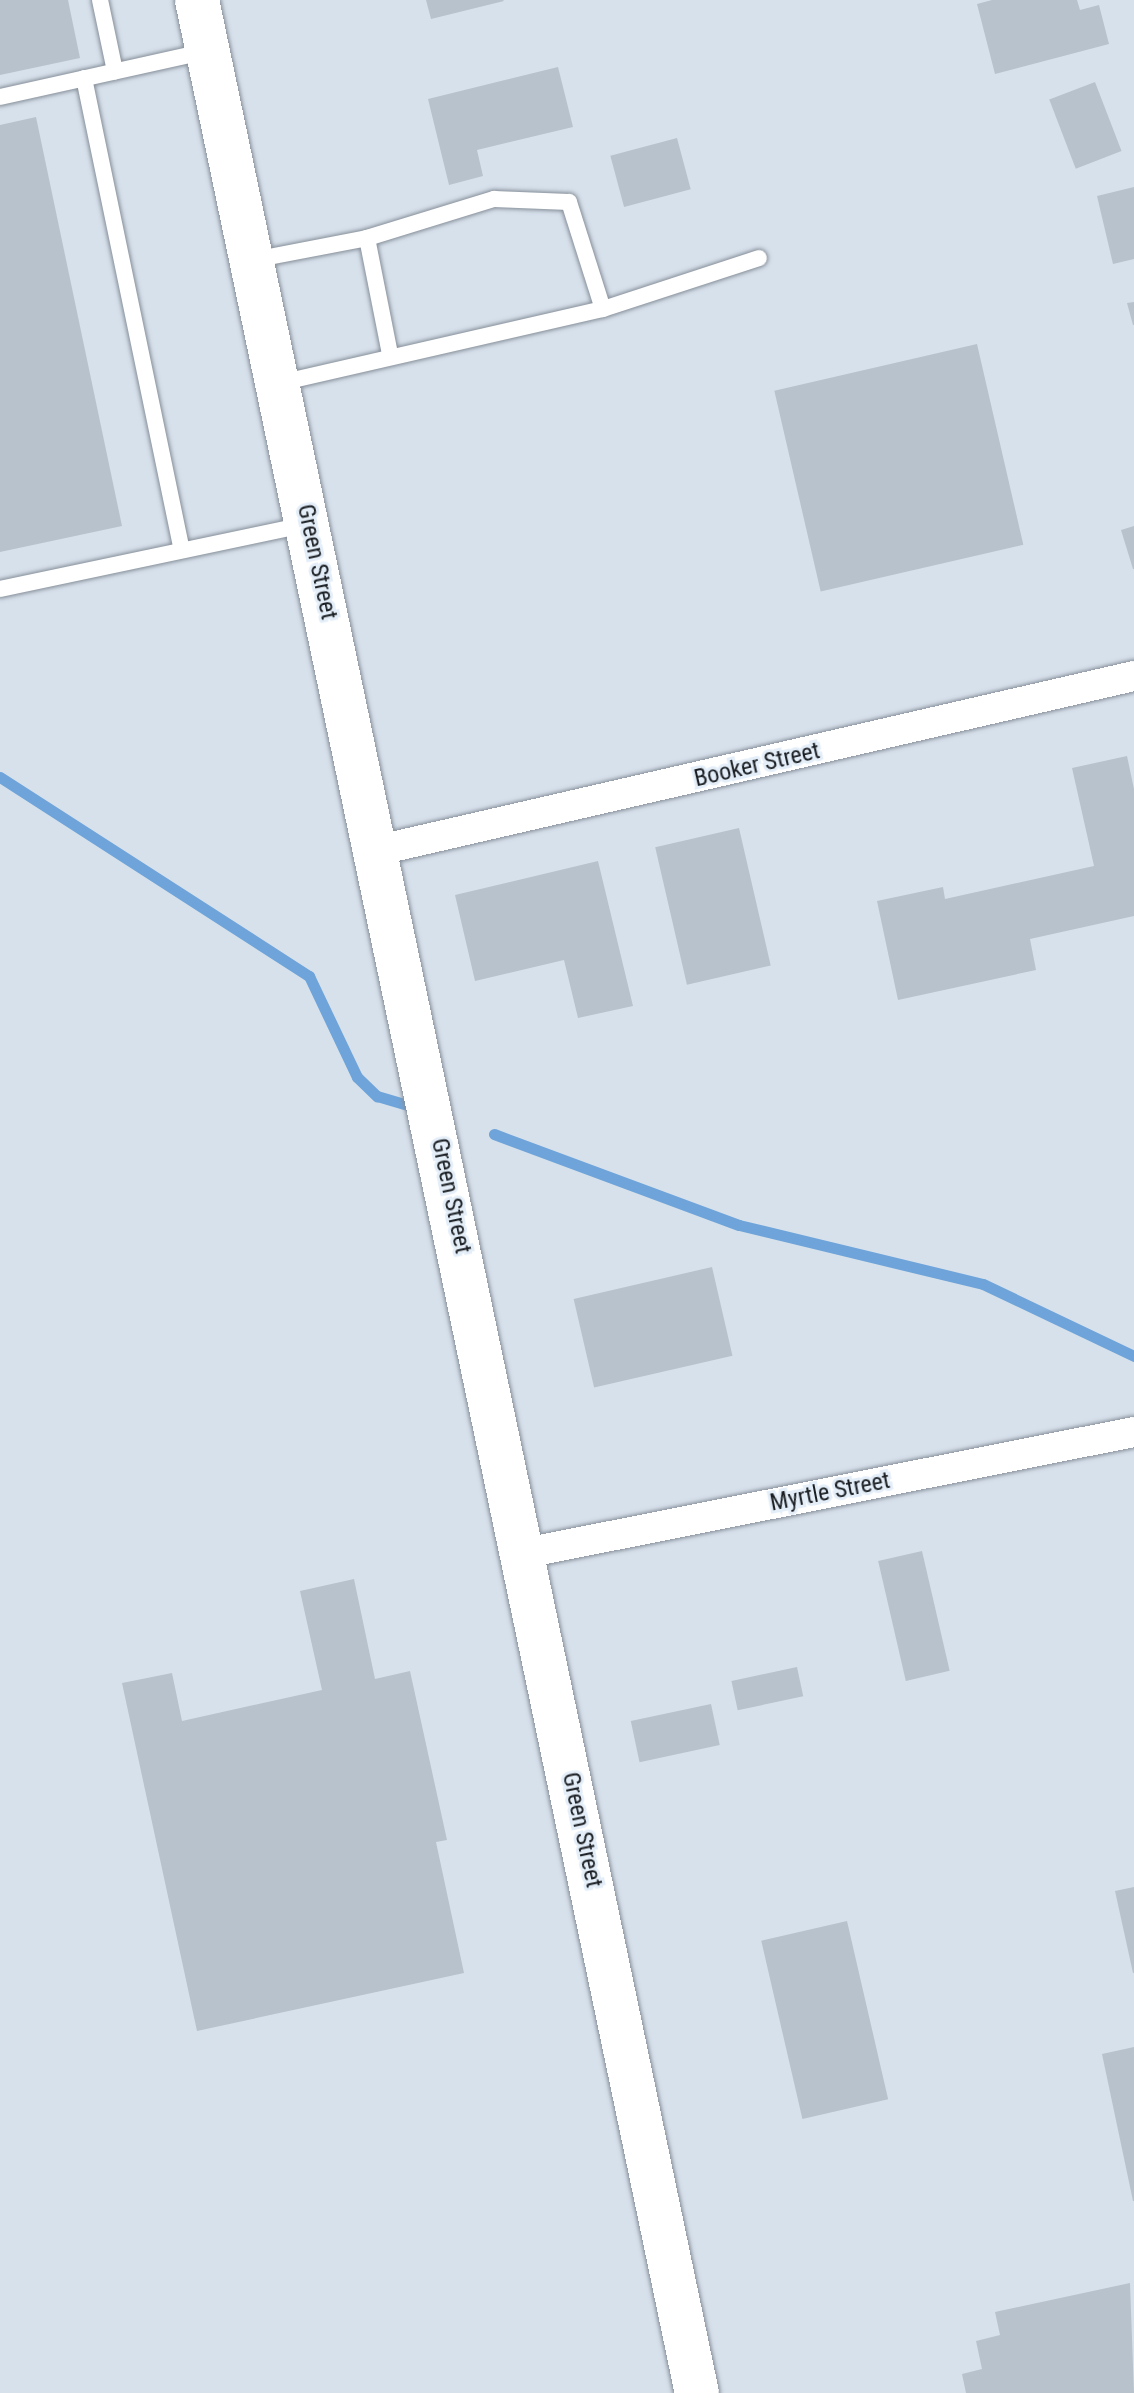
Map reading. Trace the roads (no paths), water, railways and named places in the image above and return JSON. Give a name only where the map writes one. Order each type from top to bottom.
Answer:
[{"type":"street","name":"Green Street","points":[[197,0],[379,850],[697,2393]]},
{"type":"street","name":"Booker Street","points":[[379,850],[1134,676]]},
{"type":"street","name":"Myrtle Street","points":[[525,1553],[1134,1432]]},
{"type":"lane","points":[[100,0],[115,71]]},
{"type":"lane","points":[[0,97],[209,51]]},
{"type":"lane","points":[[84,78],[182,550]]},
{"type":"lane","points":[[253,260],[367,238],[494,199],[569,202],[603,309]]},
{"type":"lane","points":[[367,238],[390,354]]},
{"type":"lane","points":[[279,383],[390,354],[603,309],[759,258]]},
{"type":"lane","points":[[0,589],[309,523]]},
{"type":"waterway","points":[[0,777],[309,976],[357,1077],[377,1096],[421,1109]]},
{"type":"waterway","points":[[494,1134],[739,1225],[983,1284],[1134,1356]]}]
